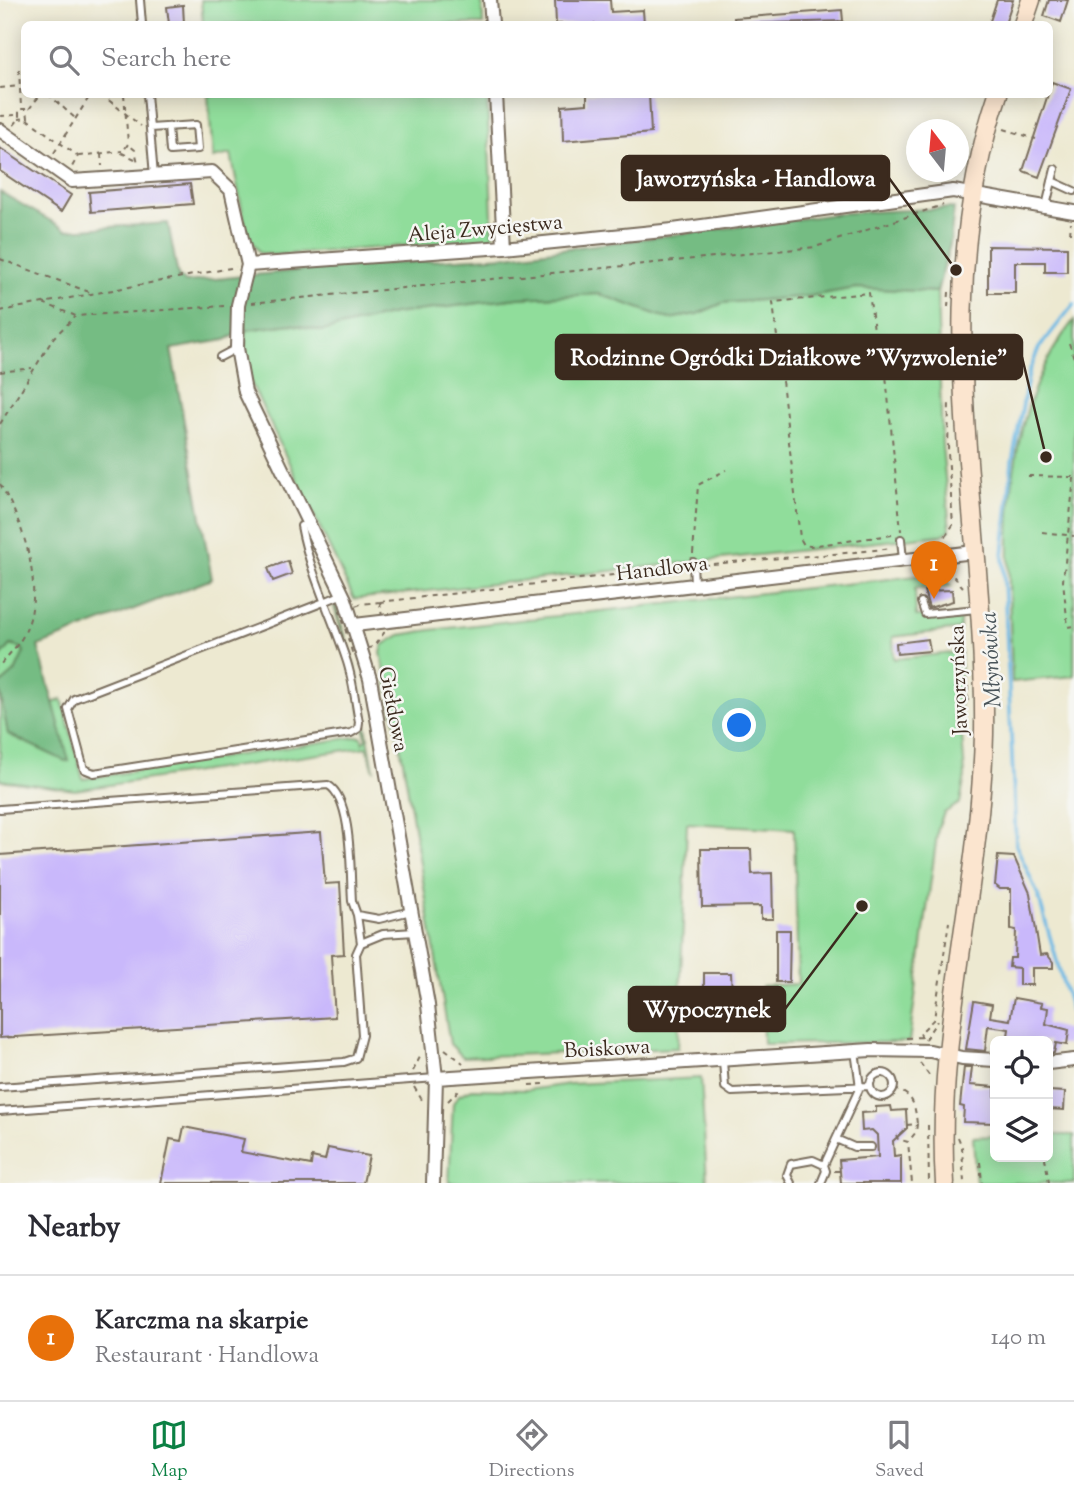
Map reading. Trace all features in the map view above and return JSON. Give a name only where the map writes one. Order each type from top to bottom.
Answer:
[{"type":"street","points":[[490,0],[492,21]]},
{"type":"street","points":[[1024,21],[1031,0]]},
{"type":"street","points":[[496,98],[504,247]]},
{"type":"street","name":"Jaworzyńska","points":[[945,1183],[944,1124],[949,1053],[981,804],[984,733],[972,609],[974,552],[964,437],[962,314],[974,194],[994,98]]},
{"type":"street","points":[[0,130],[72,181],[212,172],[230,190],[244,262]]},
{"type":"street","name":"Aleja Zwycięstwa","points":[[244,262],[504,247],[673,230],[953,191],[1074,212]]},
{"type":"street","name":"Giełdowa","points":[[244,262],[238,305],[237,348],[245,391],[305,525],[343,594],[370,679],[428,1005],[436,1078],[433,1183]]},
{"type":"street","name":"Handlowa","points":[[355,625],[694,584],[902,545],[974,552]]},
{"type":"street","name":"Boiskowa","points":[[436,1078],[855,1051],[949,1053],[962,1058],[990,1060]]},
{"type":"street","points":[[1053,1062],[1074,1060]]},
{"type":"lane","points":[[140,0],[142,21]]},
{"type":"lane","points":[[147,98],[150,176]]},
{"type":"lane","points":[[150,130],[168,127],[196,125],[198,149],[170,151],[168,127]]},
{"type":"lane","points":[[1046,206],[1055,169]]},
{"type":"lane","points":[[1052,181],[1074,191]]},
{"type":"lane","points":[[220,357],[237,348]]},
{"type":"lane","points":[[291,530],[305,525],[308,561],[324,602],[347,663],[359,722],[355,732],[94,773],[84,769],[68,709],[72,700],[324,602],[343,594]]},
{"type":"lane","points":[[693,564],[694,584]]},
{"type":"lane","points":[[921,602],[925,614],[972,609]]},
{"type":"lane","points":[[0,809],[328,785],[336,789],[345,810],[352,901],[361,943],[356,954],[362,1035],[356,1058],[344,1062],[0,1087]]},
{"type":"lane","points":[[357,915],[379,919],[411,911]]},
{"type":"lane","points":[[361,943],[383,934],[415,932]]},
{"type":"lane","points":[[821,1183],[825,1177],[824,1165],[860,1087],[855,1051]]},
{"type":"lane","points":[[723,1061],[725,1087],[732,1092],[870,1086]]},
{"type":"lane","points":[[882,1072],[893,1077],[894,1089],[884,1098],[876,1096],[870,1086],[872,1078],[882,1072]]},
{"type":"lane","points":[[0,1111],[436,1078]]},
{"type":"lane","points":[[836,1139],[853,1147],[871,1147]]},
{"type":"lane","points":[[791,1183],[786,1175],[788,1168],[795,1161],[813,1160],[824,1165]]},
{"type":"path","points":[[17,115],[21,108],[19,69]]},
{"type":"path","points":[[0,88],[20,86]]},
{"type":"path","points":[[27,119],[29,110],[38,98]]},
{"type":"path","points":[[52,98],[76,119]]},
{"type":"path","points":[[47,164],[89,98]]},
{"type":"path","points":[[106,98],[150,130]]},
{"type":"path","points":[[122,151],[128,144],[124,98]]},
{"type":"path","points":[[21,108],[29,110]]},
{"type":"path","points":[[0,116],[17,115]]},
{"type":"path","points":[[17,115],[21,120],[27,119],[78,156],[122,151],[135,159],[150,176]]},
{"type":"path","points":[[1003,129],[1036,139]]},
{"type":"path","points":[[128,144],[135,149],[135,159]]},
{"type":"path","points":[[66,177],[78,156]]},
{"type":"path","points":[[43,303],[76,316],[238,305],[815,247],[952,202]]},
{"type":"path","points":[[0,259],[93,293]]},
{"type":"path","points":[[0,311],[244,262]]},
{"type":"path","points":[[869,293],[879,366],[886,375],[902,545],[810,546],[804,545],[800,538],[773,302],[869,293]]},
{"type":"path","points":[[0,424],[54,337],[76,316]]},
{"type":"path","points":[[1069,343],[1074,358]]},
{"type":"path","points":[[0,372],[33,367]]},
{"type":"path","points":[[693,564],[698,485],[726,470]]},
{"type":"path","points":[[1028,476],[1074,477],[1063,581],[1068,627],[1074,626]]},
{"type":"path","points":[[0,484],[22,525],[34,599],[26,631],[0,665]]},
{"type":"path","points":[[380,602],[693,564],[788,555],[806,558],[943,541],[953,524]]},
{"type":"path","points":[[1042,533],[1074,536]]},
{"type":"path","points":[[934,570],[947,569],[963,586],[972,609]]},
{"type":"path","points":[[968,684],[968,713]]},
{"type":"path","points":[[908,1038],[922,1037],[920,1033],[934,1019],[951,912]]},
{"type":"path","points":[[913,1062],[920,1063],[933,1082]]},
{"type":"path","points":[[894,1089],[907,1092],[912,1099],[917,1124],[916,1132],[908,1142],[912,1183]]},
{"type":"path","points":[[929,1118],[929,1183]]},
{"type":"path","points":[[907,1125],[917,1124]]},
{"type":"path","points":[[896,1135],[898,1139],[908,1142]]},
{"type":"path","points":[[958,1136],[962,1147],[964,1183]]},
{"type":"path","points":[[980,1162],[982,1183]]},
{"type":"path","points":[[1046,1162],[1049,1183]]},
{"type":"green space","points":[[201,0],[482,0],[483,21],[203,21]]},
{"type":"green space","points":[[208,98],[487,98],[493,240],[274,255],[260,253],[247,234],[231,154],[213,158]]},
{"type":"green space","points":[[0,192],[67,230],[168,223],[178,276],[186,282],[342,266],[507,256],[844,213],[954,208],[950,244],[937,292],[856,288],[810,296],[723,303],[697,314],[669,319],[599,294],[518,298],[394,314],[322,331],[291,324],[246,330],[225,340],[171,349],[212,579],[38,646],[69,761],[65,761],[8,734],[0,691],[0,685],[15,672],[24,652],[22,648],[11,645],[0,658]]},
{"type":"green space","points":[[856,288],[937,292],[942,445],[950,530],[942,535],[354,599],[250,381],[244,351],[246,330],[291,324],[322,331],[394,314],[518,298],[599,294],[669,319],[697,314],[723,303],[810,296]]},
{"type":"green space","points":[[1074,320],[1074,676],[1012,682],[1009,541],[1018,447],[1030,402],[1048,359]]},
{"type":"green space","points":[[916,576],[940,577],[951,586],[915,588],[916,616],[960,616],[960,629],[893,637],[894,659],[961,652],[959,694],[965,776],[960,803],[944,813],[938,827],[909,1042],[763,1044],[762,986],[798,984],[794,829],[687,823],[678,1048],[463,1057],[450,1044],[403,761],[381,653],[383,645],[400,635],[431,630]]},
{"type":"green space","points":[[334,606],[357,675],[374,771],[367,747],[75,790],[0,780],[0,691],[8,734],[68,761],[53,703],[62,699],[83,779],[361,736],[363,743],[366,738],[353,669]]},
{"type":"green space","points":[[9,645],[22,648],[24,654],[14,673],[0,685],[0,658]]},
{"type":"green space","points":[[701,1078],[707,1183],[449,1183],[453,1103],[459,1095],[472,1089],[527,1090],[570,1084]]},
{"type":"green space","points":[[1053,1135],[1074,1135],[1074,1183],[976,1183],[973,1137],[990,1136],[990,1162],[1053,1162]]},
{"type":"building","points":[[555,0],[610,0],[611,12],[643,10],[644,21],[556,21]]},
{"type":"building","points":[[997,0],[1013,0],[1006,21],[990,21]]},
{"type":"building","points":[[1049,0],[1068,0],[1061,22],[1044,16]]},
{"type":"building","points":[[183,5],[184,21],[169,21],[167,7]]},
{"type":"building","points":[[842,10],[843,21],[734,21],[734,18]]},
{"type":"building","points":[[1053,82],[1071,89],[1039,177],[1023,171],[1047,98],[1053,98]]},
{"type":"building","points":[[587,98],[649,98],[651,133],[563,141],[562,106],[587,104]]},
{"type":"building","points":[[0,148],[71,195],[61,212],[0,171]]},
{"type":"building","points":[[190,184],[193,204],[91,212],[89,192]]},
{"type":"building","points":[[988,246],[1067,247],[1067,272],[1045,272],[1045,262],[1015,262],[1015,293],[988,293]]},
{"type":"building","points":[[288,561],[292,574],[273,581],[268,568]]},
{"type":"building","points":[[952,590],[953,601],[929,608],[924,591]]},
{"type":"building","points":[[928,639],[930,651],[897,654],[896,643]]},
{"type":"building","points":[[321,832],[325,884],[340,883],[344,954],[331,955],[335,1017],[0,1038],[0,855]]},
{"type":"building","points":[[701,849],[751,849],[752,874],[772,873],[773,919],[761,919],[761,906],[702,907]]},
{"type":"building","points":[[998,856],[1014,857],[1030,893],[1040,955],[1047,954],[1053,962],[1053,968],[1032,968],[1032,985],[1019,985],[1019,968],[1009,967],[1010,958],[1015,958],[1016,930],[1011,929],[1011,889],[1000,889],[995,885]]},
{"type":"building","points":[[776,930],[790,930],[789,982],[776,982]]},
{"type":"building","points":[[704,973],[731,973],[732,996],[704,993]]},
{"type":"building","points":[[1014,998],[1042,1003],[1041,1007],[1048,1008],[1046,1024],[1069,1030],[1067,1045],[1056,1043],[1053,1053],[1053,1036],[1008,1036],[1009,1029],[988,1026],[985,1051],[966,1049],[974,1001],[992,1004],[990,1017],[1010,1020]]},
{"type":"building","points":[[964,1067],[972,1067],[970,1085],[990,1087],[990,1123],[963,1122],[964,1107],[960,1106]]},
{"type":"building","points":[[1053,1091],[1065,1092],[1064,1110],[1053,1109]]},
{"type":"building","points":[[891,1106],[892,1111],[906,1110],[907,1128],[893,1141],[894,1156],[901,1155],[901,1183],[841,1183],[839,1160],[878,1157],[877,1135],[872,1130],[862,1131],[861,1113],[876,1112],[876,1107]]},
{"type":"building","points":[[184,1127],[244,1139],[241,1152],[311,1165],[312,1157],[325,1160],[328,1148],[369,1156],[363,1183],[161,1183],[170,1139],[181,1141]]},
{"type":"waterway","name":"Młynówka","points":[[1074,304],[1039,348],[1029,372],[1012,462],[1003,556],[1016,845],[1038,895],[1074,1021]]},
{"type":"place","name":"Jaworzyńska - Handlowa","points":[[956,270]]},
{"type":"place","name":"Rodzinne Ogródki Działkowe \"Wyzwolenie\"","points":[[1046,457]]},
{"type":"place","name":"Karczma na skarpie","points":[[934,599]]},
{"type":"place","name":"Wypoczynek","points":[[862,906]]}]
